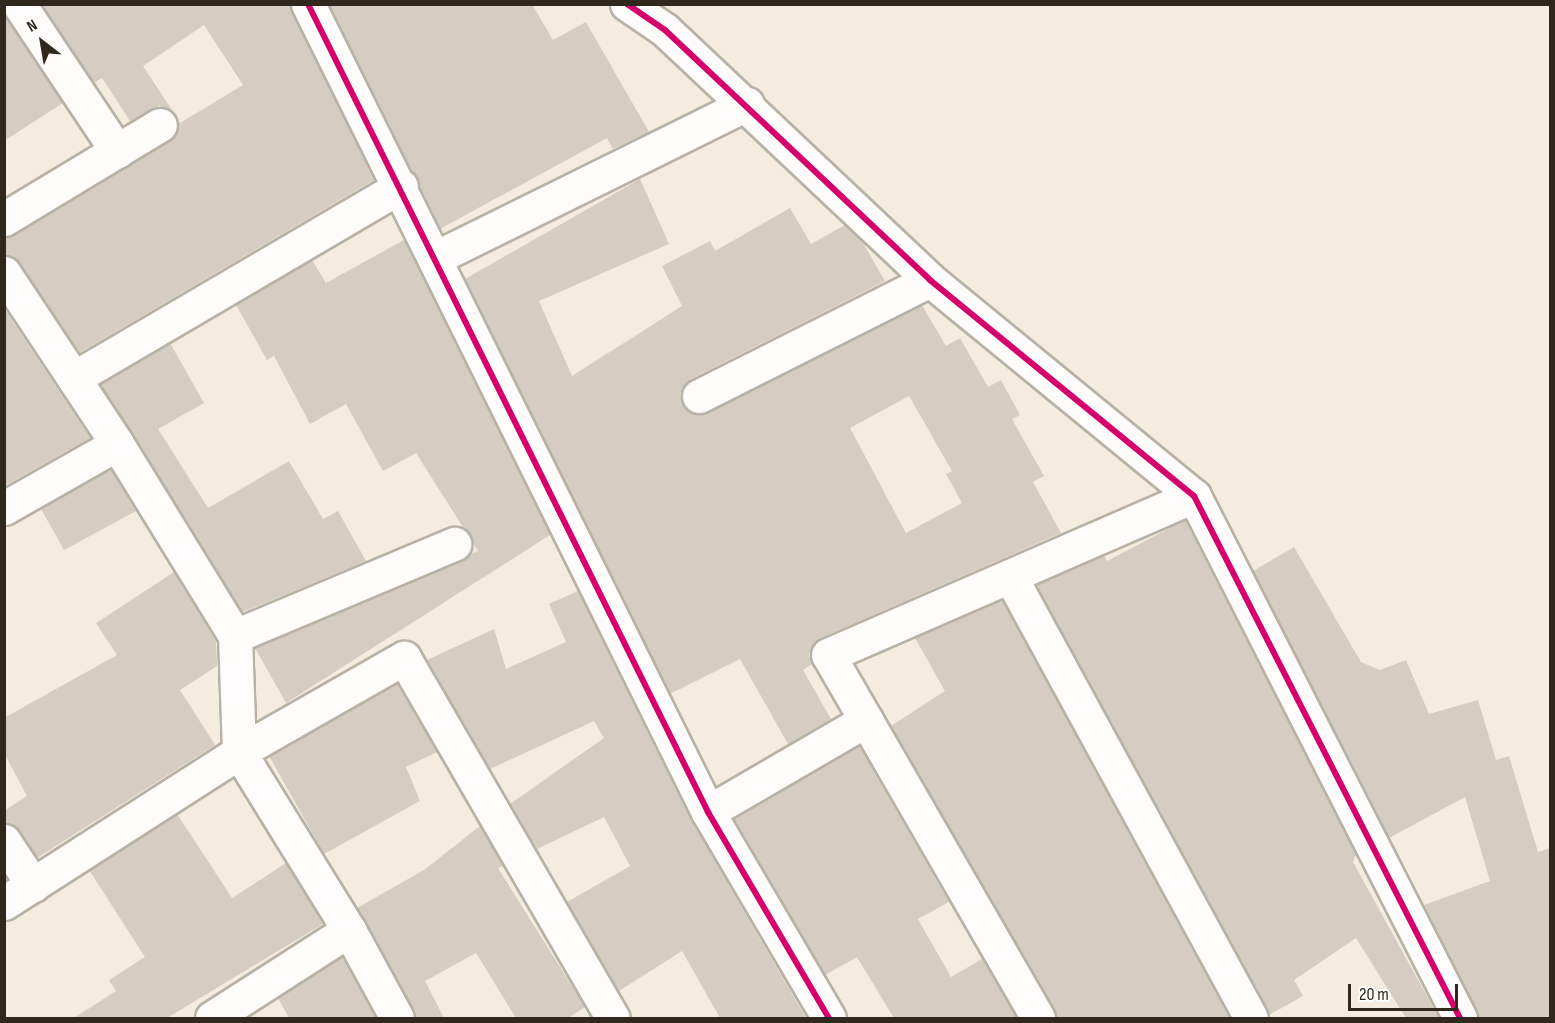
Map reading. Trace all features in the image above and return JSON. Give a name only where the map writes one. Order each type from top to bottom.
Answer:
[{"type":"street","points":[[19,4],[117,151]]},
{"type":"street","points":[[308,4],[401,186],[708,812],[829,1018]]},
{"type":"street","points":[[627,4],[665,30],[747,104],[930,280],[1194,496],[1460,1018]]},
{"type":"street","points":[[435,258],[747,104]]},
{"type":"street","points":[[4,219],[160,125]]},
{"type":"street","points":[[74,378],[401,186]]},
{"type":"street","points":[[4,273],[117,444],[235,636],[239,752],[349,930],[397,1018]]},
{"type":"street","points":[[699,396],[930,280]]},
{"type":"street","points":[[4,508],[117,444]]},
{"type":"street","points":[[1038,1018],[828,655],[1194,496]]},
{"type":"street","points":[[235,636],[454,544]]},
{"type":"street","points":[[1011,576],[1251,1018]]},
{"type":"street","points":[[4,903],[239,752],[404,658],[613,1018]]},
{"type":"street","points":[[708,812],[866,720]]},
{"type":"street","points":[[4,841],[33,885]]},
{"type":"street","points":[[212,1018],[349,930]]},
{"type":"building","points":[[42,4],[290,4],[374,180],[79,353],[20,263],[4,255],[4,238],[170,141],[177,134],[177,117],[180,123],[243,85],[204,25],[143,66],[174,113],[159,106],[130,121],[102,78],[94,83]]},
{"type":"building","points":[[329,4],[532,4],[553,40],[586,22],[649,132],[613,149],[607,138],[440,229]]},
{"type":"building","points":[[4,16],[63,103],[4,141]]},
{"type":"building","points":[[640,179],[669,244],[539,301],[572,376],[682,306],[662,266],[710,241],[715,251],[790,208],[811,244],[845,225],[863,243],[885,281],[691,379],[680,394],[683,405],[697,415],[707,413],[922,305],[946,346],[960,338],[988,387],[1001,380],[1020,415],[1012,419],[1044,476],[1033,482],[1061,533],[820,638],[809,654],[812,664],[803,670],[831,719],[788,744],[740,659],[670,694],[465,279]],"holes":[[[909,396],[952,471],[946,474],[962,503],[906,533],[850,428]]]},
{"type":"building","points":[[404,240],[550,535],[286,703],[255,648],[478,551],[416,453],[383,471],[346,404],[310,424],[274,356],[267,360],[236,305],[312,260],[326,283]]},
{"type":"building","points":[[4,308],[90,438],[4,486]]},
{"type":"building","points":[[170,343],[204,403],[158,429],[208,508],[289,461],[323,519],[338,511],[366,561],[243,612],[100,384]]},
{"type":"building","points":[[111,469],[136,511],[64,550],[41,509]]},
{"type":"building","points":[[1185,520],[1356,855],[1353,862],[1439,1018],[1406,1018],[1356,938],[1294,980],[1303,996],[1269,1015],[1036,585],[1104,556],[1107,561]]},
{"type":"building","points":[[1294,547],[1361,662],[1380,670],[1406,660],[1429,714],[1478,700],[1496,760],[1509,756],[1538,852],[1551,848],[1551,1018],[1479,1018],[1424,905],[1490,881],[1465,797],[1389,838],[1253,571]]},
{"type":"building","points":[[174,572],[216,642],[217,666],[180,690],[215,745],[37,858],[19,830],[4,823],[4,811],[27,796],[4,753],[4,718],[117,655],[96,623]]},
{"type":"building","points":[[578,591],[691,820],[806,1018],[720,1018],[682,951],[619,991],[567,902],[630,866],[604,817],[537,849],[510,804],[604,738],[594,721],[490,769],[427,660],[494,629],[506,669],[566,642],[549,604]]},
{"type":"building","points":[[1002,600],[1228,1018],[1057,1018],[891,726],[945,691],[915,638]]},
{"type":"building","points":[[397,684],[437,752],[406,767],[420,801],[324,854],[269,756]]},
{"type":"building","points":[[859,746],[949,902],[918,919],[951,977],[982,959],[1017,1018],[894,1018],[857,957],[825,975],[734,820]]},
{"type":"building","points":[[177,814],[232,898],[286,863],[323,924],[167,1018],[74,1018],[116,991],[109,980],[145,957],[89,870]]},
{"type":"building","points":[[480,826],[503,866],[498,868],[585,1007],[568,1018],[516,1018],[476,953],[425,981],[444,1018],[416,1018],[357,908],[424,870]]},
{"type":"building","points":[[342,957],[376,1018],[289,1018],[278,998]]},
{"type":"cycle path","points":[[308,4],[708,812],[829,1018]]},
{"type":"cycle path","points":[[627,4],[665,30],[930,280],[1194,496],[1460,1018]]}]
